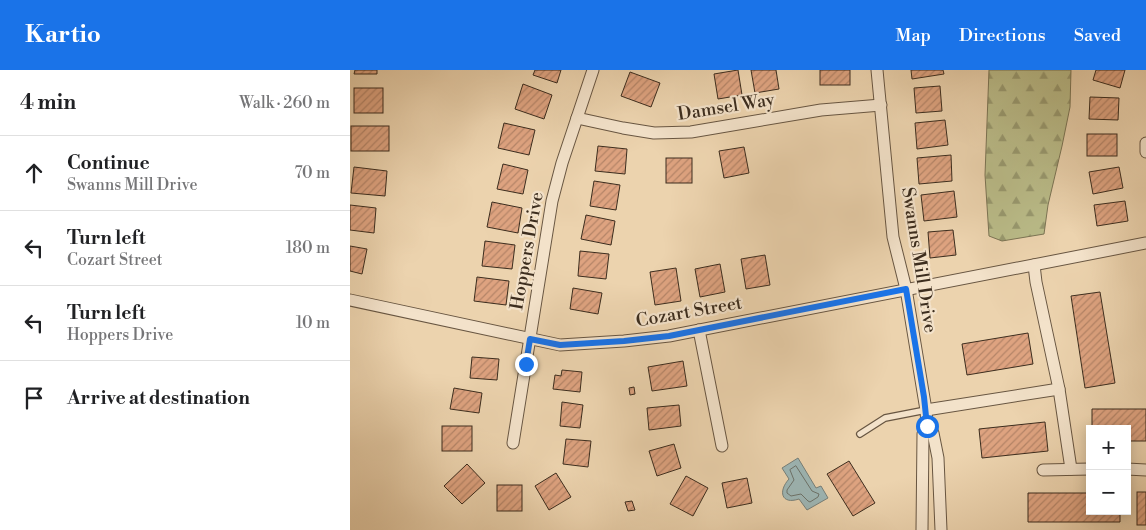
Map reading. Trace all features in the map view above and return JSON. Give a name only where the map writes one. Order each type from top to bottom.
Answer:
[{"type":"street","name":"Hoppers Drive","points":[[513,443],[552,200],[562,163],[593,70]]},
{"type":"street","name":"Swanns Mill Drive","points":[[877,70],[893,237],[906,289],[926,410],[927,426],[923,434],[922,530]]},
{"type":"street","name":"Damsel Way","points":[[577,118],[654,133],[691,132],[822,110],[881,105]]},
{"type":"street","points":[[1146,143],[1146,152]]},
{"type":"street","name":"Cozart Street","points":[[350,300],[560,345],[587,344],[669,336],[1146,243]]},
{"type":"street","points":[[1034,265],[1036,282],[1060,389],[1071,469]]},
{"type":"street","points":[[699,330],[722,446]]},
{"type":"street","points":[[926,410],[1060,389]]},
{"type":"street","name":"Swanns Mill Drive","points":[[927,426],[933,433],[938,458],[940,530]]},
{"type":"street","points":[[1042,470],[1086,469]]},
{"type":"street","points":[[1131,469],[1146,470]]},
{"type":"lane","points":[[860,434],[885,418],[926,410]]},
{"type":"green space","points":[[989,70],[1071,70],[1070,107],[1048,205],[1044,234],[1002,241],[989,236],[985,175]]},
{"type":"water","points":[[798,458],[816,488],[821,486],[828,498],[807,510],[799,499],[788,500],[783,496],[783,488],[789,479],[782,468]]},
{"type":"building","points":[[355,70],[377,70],[377,74],[354,74]]},
{"type":"building","points":[[535,70],[561,70],[557,83],[533,75]]},
{"type":"building","points":[[738,70],[742,95],[718,99],[714,74]]},
{"type":"building","points":[[751,70],[776,70],[779,89],[755,93]]},
{"type":"building","points":[[820,70],[850,70],[850,85],[820,85]]},
{"type":"building","points":[[911,70],[943,70],[944,74],[912,79]]},
{"type":"building","points":[[1096,70],[1125,70],[1120,88],[1093,80]]},
{"type":"building","points":[[630,72],[660,83],[651,107],[621,96]]},
{"type":"building","points":[[523,84],[552,95],[544,119],[515,109]]},
{"type":"building","points":[[940,86],[942,111],[916,113],[914,88]]},
{"type":"building","points":[[354,88],[383,88],[383,113],[354,113]]},
{"type":"building","points":[[1090,97],[1119,98],[1118,120],[1089,119]]},
{"type":"building","points":[[945,120],[948,145],[917,149],[915,123]]},
{"type":"building","points":[[504,123],[535,130],[529,155],[498,148]]},
{"type":"building","points":[[351,126],[389,126],[389,151],[351,151]]},
{"type":"building","points":[[1087,134],[1117,134],[1117,156],[1087,156]]},
{"type":"building","points":[[598,146],[627,149],[625,174],[595,171]]},
{"type":"building","points":[[744,147],[749,173],[724,178],[719,151]]},
{"type":"building","points":[[951,155],[952,181],[919,184],[917,158]]},
{"type":"building","points":[[666,158],[692,158],[692,183],[666,183]]},
{"type":"building","points":[[503,164],[528,170],[523,194],[497,189]]},
{"type":"building","points":[[354,167],[387,171],[385,196],[351,193]]},
{"type":"building","points":[[1119,167],[1123,188],[1093,194],[1089,172]]},
{"type":"building","points":[[594,181],[620,185],[616,210],[590,206]]},
{"type":"building","points":[[954,191],[957,217],[924,221],[921,195]]},
{"type":"building","points":[[1125,201],[1128,221],[1097,226],[1094,205]]},
{"type":"building","points":[[492,202],[522,208],[518,233],[487,227]]},
{"type":"building","points":[[350,205],[376,208],[374,233],[350,230]]},
{"type":"building","points":[[586,215],[615,221],[611,245],[581,239]]},
{"type":"building","points":[[953,230],[956,255],[930,258],[928,232]]},
{"type":"building","points":[[485,241],[515,245],[512,269],[482,266]]},
{"type":"building","points":[[350,246],[367,249],[362,274],[350,271]]},
{"type":"building","points":[[580,251],[609,254],[606,279],[578,276]]},
{"type":"building","points":[[765,255],[770,285],[746,289],[741,259]]},
{"type":"building","points":[[720,264],[725,292],[700,297],[695,269]]},
{"type":"building","points":[[676,268],[681,301],[655,305],[650,272]]},
{"type":"building","points":[[477,277],[509,281],[506,305],[474,301]]},
{"type":"building","points":[[573,288],[602,293],[598,314],[570,309]]},
{"type":"building","points":[[1100,292],[1115,383],[1085,388],[1071,296]]},
{"type":"building","points":[[1028,333],[1033,364],[967,375],[962,344]]},
{"type":"building","points":[[472,357],[499,359],[497,380],[470,378]]},
{"type":"building","points":[[683,361],[687,386],[652,391],[648,367]]},
{"type":"building","points":[[562,370],[582,372],[580,392],[553,389],[555,375],[561,376]]},
{"type":"building","points":[[634,387],[635,394],[630,395],[629,388]]},
{"type":"building","points":[[454,388],[482,393],[479,413],[450,409]]},
{"type":"building","points":[[562,402],[583,405],[580,428],[560,426]]},
{"type":"building","points":[[679,405],[681,426],[649,430],[647,408]]},
{"type":"building","points":[[1092,409],[1146,409],[1146,441],[1131,441],[1131,425],[1092,425]]},
{"type":"building","points":[[1045,422],[1048,451],[982,458],[979,429]]},
{"type":"building","points":[[442,426],[472,426],[472,451],[442,451]]},
{"type":"building","points":[[566,439],[591,441],[588,467],[563,464]]},
{"type":"building","points":[[674,444],[681,468],[657,476],[649,451]]},
{"type":"building","points":[[849,461],[875,503],[853,516],[827,474]]},
{"type":"building","points":[[467,464],[485,483],[462,504],[444,486]]},
{"type":"building","points":[[556,473],[571,497],[549,510],[535,486]]},
{"type":"building","points":[[686,476],[708,488],[693,516],[670,504]]},
{"type":"building","points":[[747,478],[752,503],[727,508],[722,483]]},
{"type":"building","points":[[497,485],[522,485],[522,511],[497,511]]},
{"type":"building","points":[[1137,492],[1146,492],[1146,525],[1137,525]]},
{"type":"building","points":[[1028,493],[1086,493],[1086,515],[1120,515],[1120,522],[1028,522]]},
{"type":"building","points":[[632,501],[635,510],[628,511],[625,502]]},
{"type":"route","points":[[526,364],[530,339],[560,345],[669,336],[906,289],[927,426]]}]
